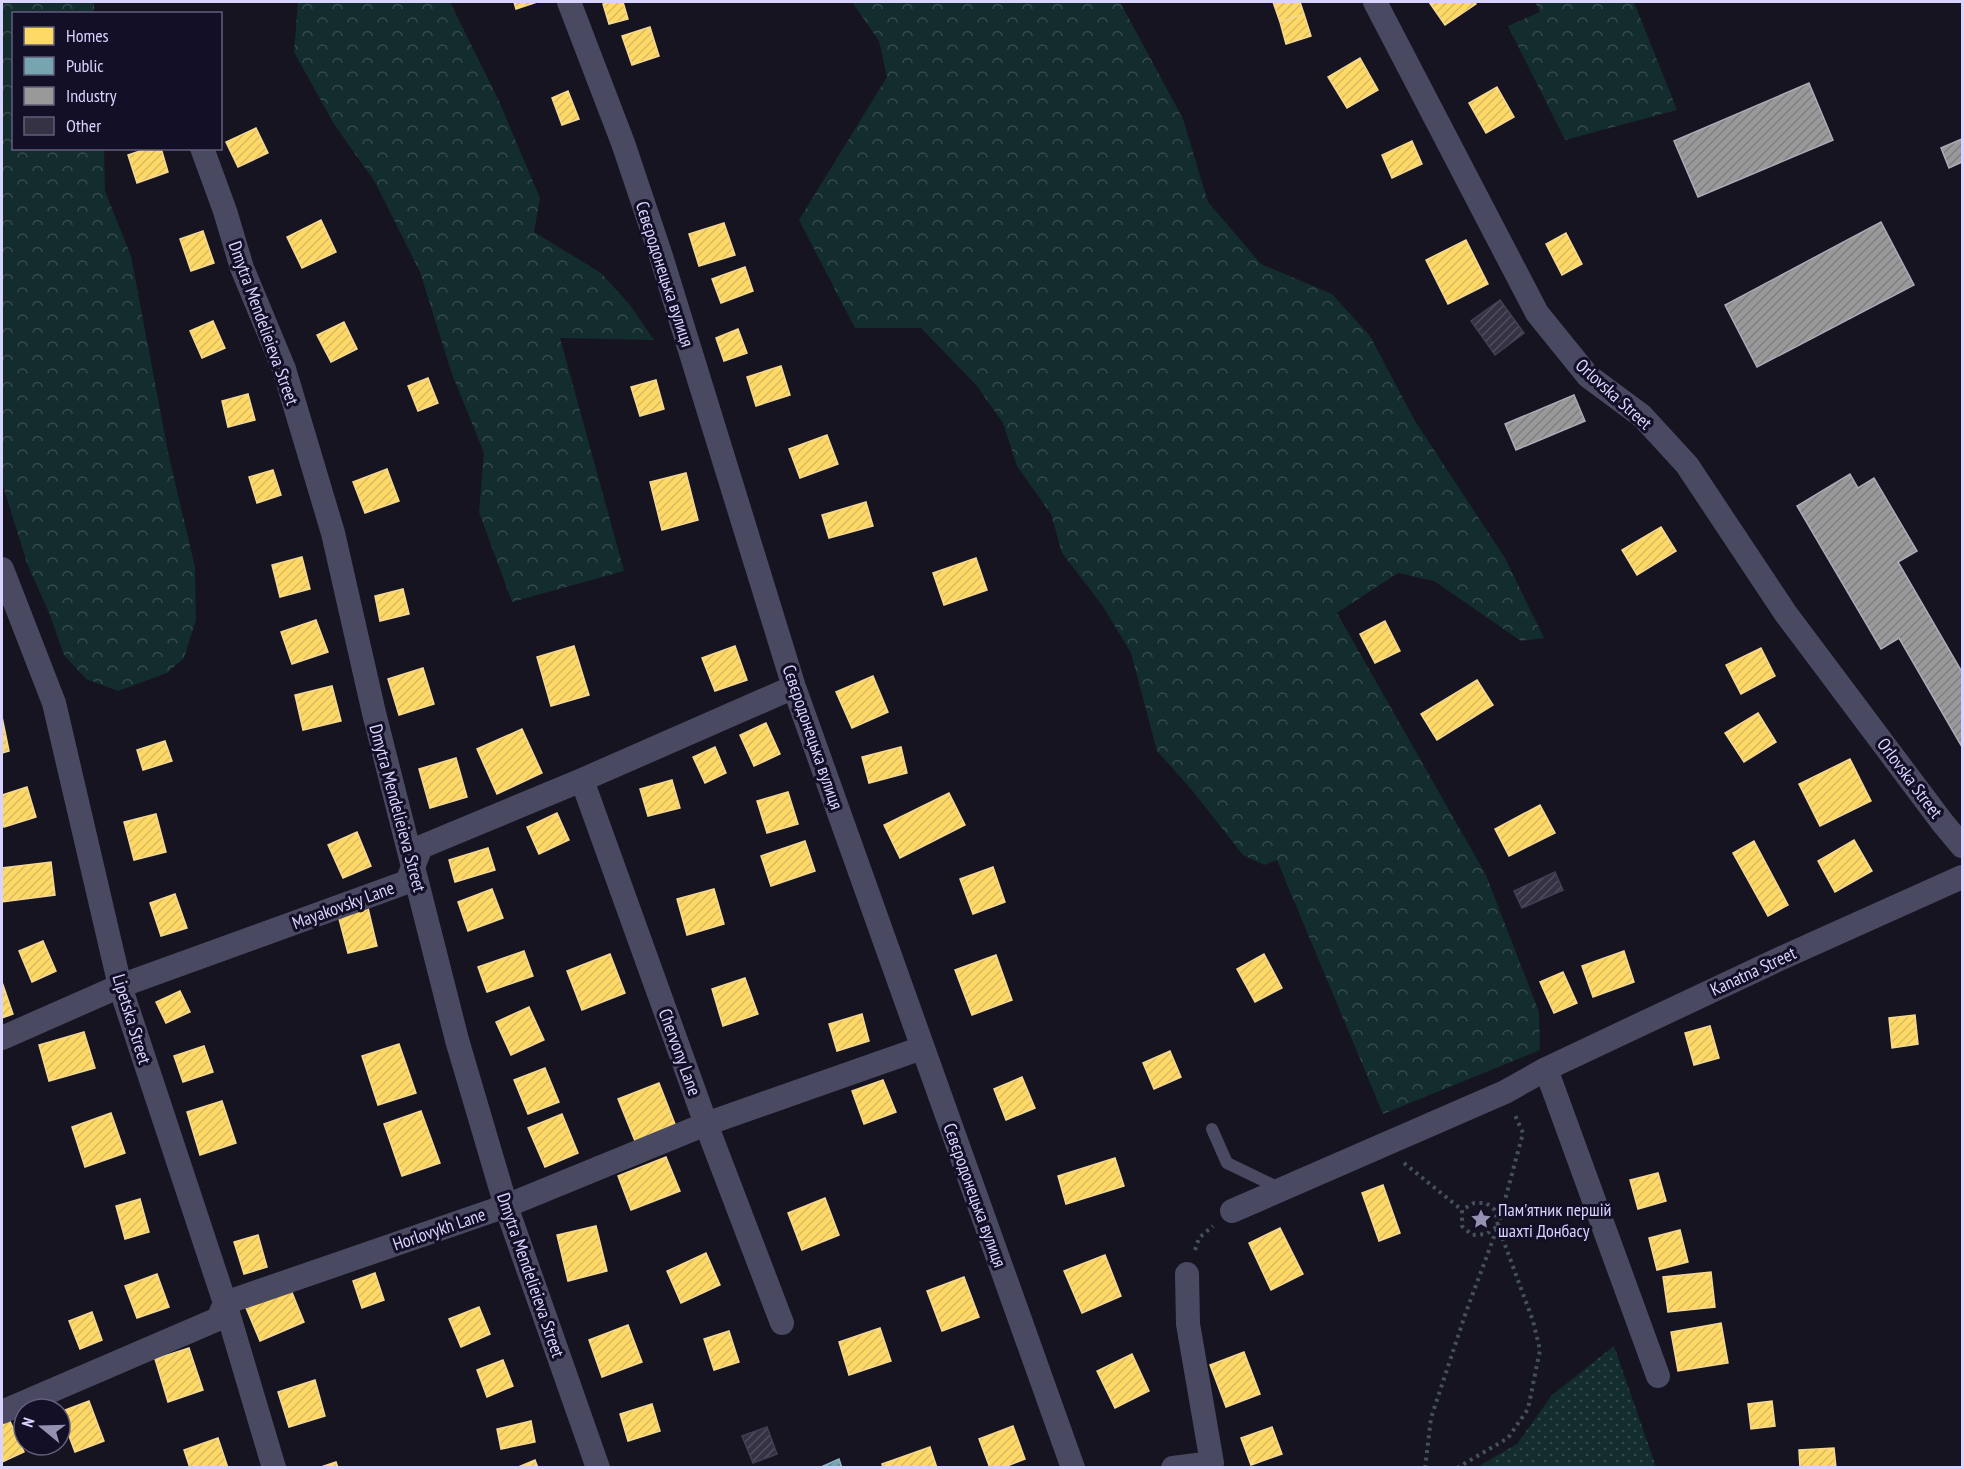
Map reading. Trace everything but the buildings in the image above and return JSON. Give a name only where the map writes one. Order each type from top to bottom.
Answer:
[{"type":"street","name":"Сєвєродонецька вулиця","points":[[569,2],[623,143],[660,253],[794,687],[1073,1467]]},
{"type":"street","name":"Orlovska Street","points":[[1375,2],[1537,313],[1588,376],[1642,416],[1687,465],[1786,614],[1962,846]]},
{"type":"street","name":"Dmytra Mendelieieva Street","points":[[203,150],[242,268],[287,380],[333,533],[374,713],[457,1040],[506,1206],[598,1467]]},
{"type":"street","name":"Lipetska Street","points":[[2,568],[54,703],[120,986],[225,1303],[274,1467]]},
{"type":"street","name":"Mayakovsky Lane","points":[[2,1038],[120,986],[407,882],[421,847],[582,780],[794,687]]},
{"type":"street","name":"Chervony Lane","points":[[582,780],[706,1124],[782,1323]]},
{"type":"street","name":"Kanatna Street","points":[[1232,1211],[1505,1092],[1546,1068],[1962,877]]},
{"type":"street","name":"Horlovykh Lane","points":[[2,1412],[218,1319],[225,1303],[506,1206],[706,1124],[922,1048]]},
{"type":"street","points":[[1546,1068],[1658,1376]]},
{"type":"street","points":[[1173,1467],[1213,1466],[1188,1324],[1187,1274]]},
{"type":"lane","points":[[1212,1129],[1227,1163],[1282,1189]]},
{"type":"path","points":[[1425,1467],[1431,1418],[1466,1311],[1498,1226],[1523,1133],[1505,1092]]},
{"type":"path","points":[[1382,1146],[1462,1210]]},
{"type":"path","points":[[1457,1467],[1508,1438],[1528,1409],[1540,1350],[1533,1321],[1498,1226],[1495,1210],[1486,1203],[1474,1203],[1462,1210]]},
{"type":"path","points":[[1462,1210],[1462,1226],[1472,1235],[1486,1234],[1498,1226]]},
{"type":"path","points":[[1187,1274],[1199,1238],[1232,1211]]},
{"type":"green space","points":[[2,2],[94,2],[94,12],[12,12],[12,150],[104,150],[105,191],[131,256],[169,457],[195,567],[196,620],[184,658],[167,673],[118,691],[86,679],[64,655],[50,615],[27,563],[2,483]]},
{"type":"green space","points":[[298,2],[450,2],[498,99],[540,198],[534,232],[601,273],[630,305],[654,340],[560,338],[624,571],[512,602],[479,512],[484,453],[452,374],[420,272],[375,182],[334,124],[294,52]]},
{"type":"green space","points":[[852,2],[1120,2],[1183,119],[1208,202],[1261,264],[1332,294],[1370,336],[1415,421],[1505,558],[1544,638],[1521,641],[1434,581],[1398,573],[1337,613],[1486,875],[1539,1012],[1540,1050],[1383,1114],[1277,860],[1264,865],[1243,855],[1191,789],[1157,751],[1131,653],[1102,605],[1062,553],[1051,514],[1017,466],[1003,423],[977,386],[921,328],[855,328],[799,220],[887,77],[879,41]]},
{"type":"green space","points":[[1535,2],[1634,2],[1677,110],[1565,140],[1508,26],[1540,12]]},
{"type":"green space","points":[[1614,1346],[1656,1467],[1477,1467],[1517,1444],[1552,1395]]},
{"type":"place","name":"Пам'ятник першій шахті Донбасу","points":[[1481,1219]]}]
